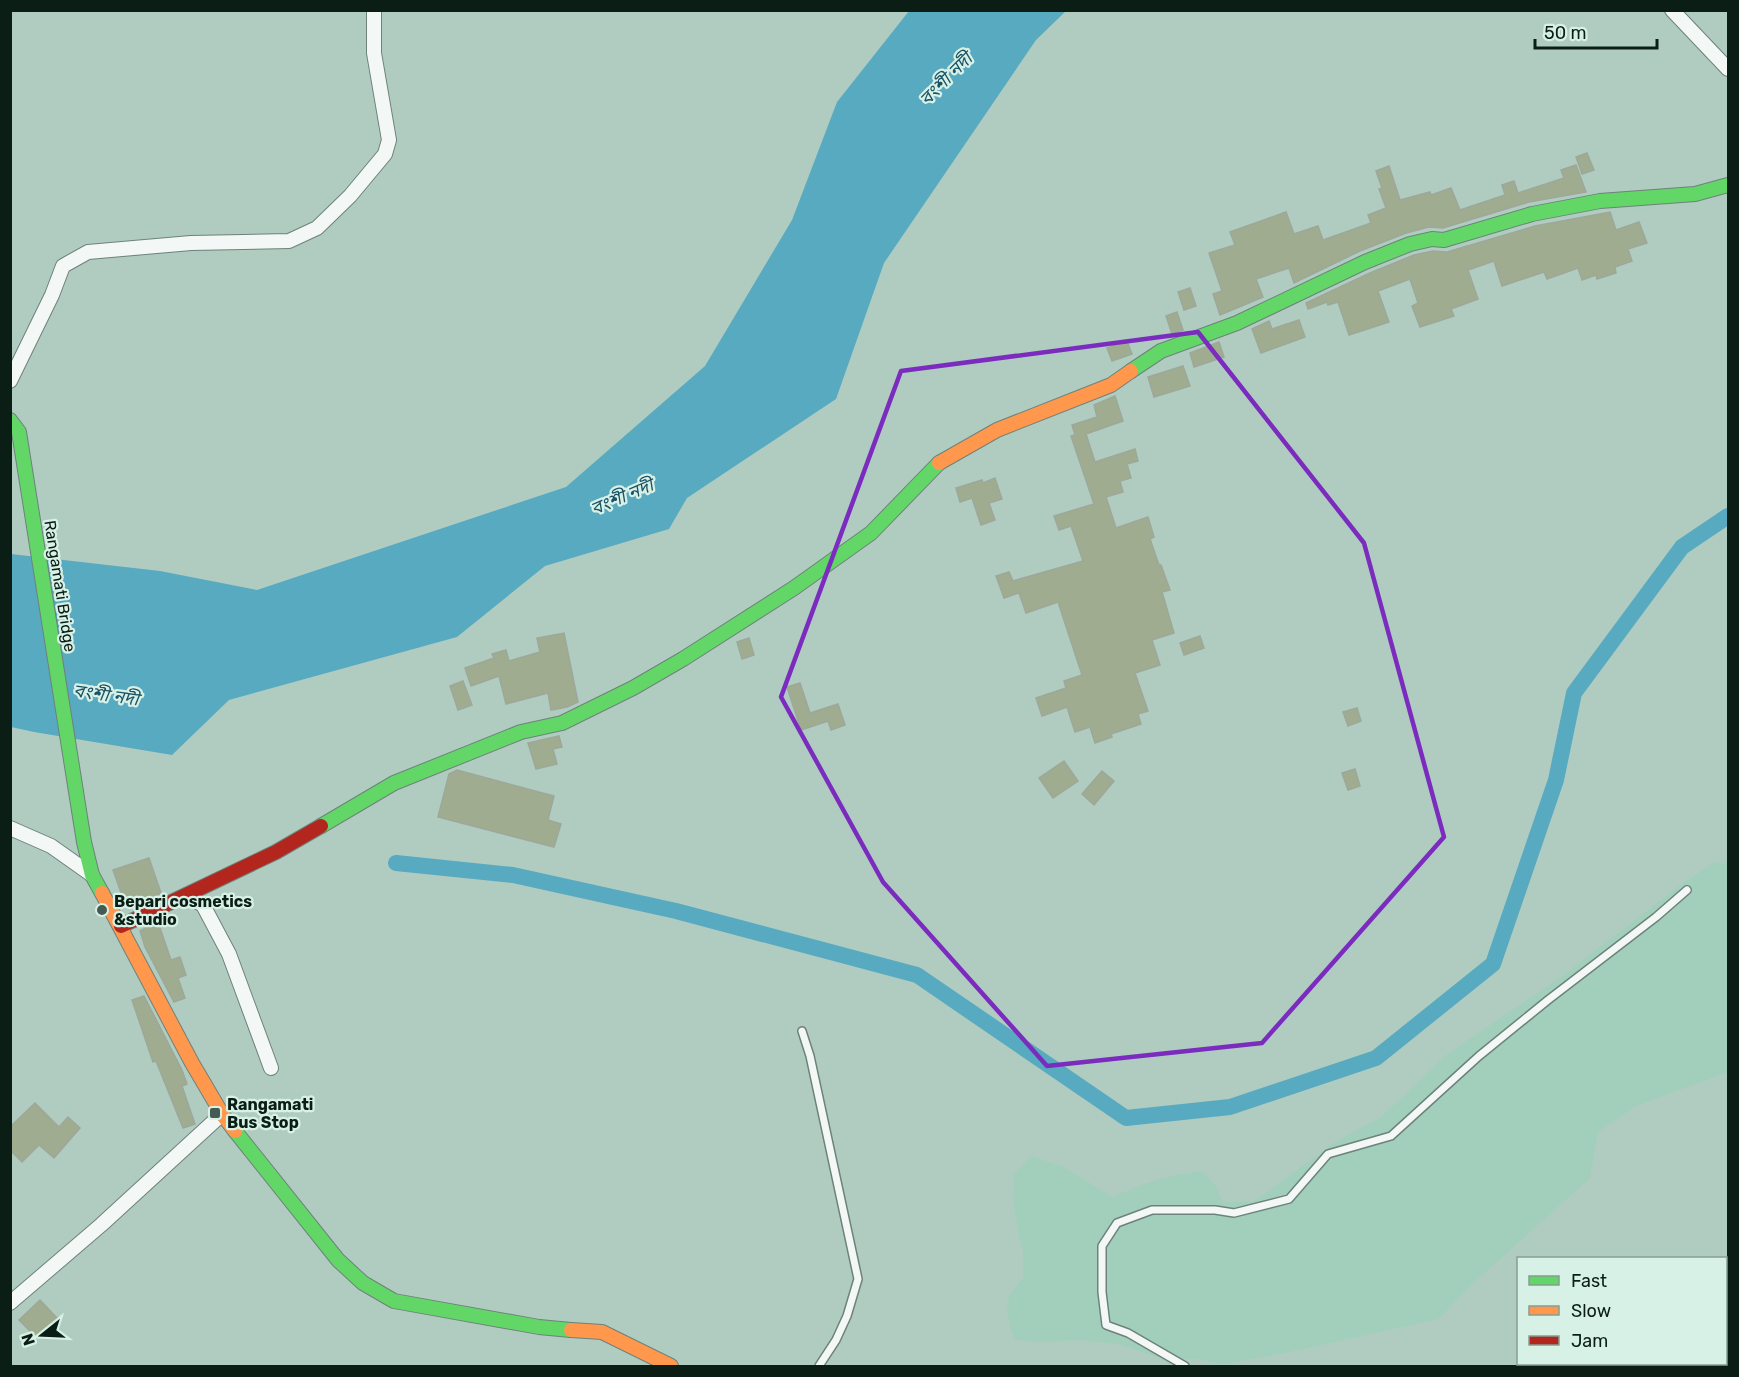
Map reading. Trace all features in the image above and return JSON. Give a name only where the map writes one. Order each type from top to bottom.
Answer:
[{"type":"street","points":[[10,381],[52,295],[63,266],[88,252],[190,243],[289,241],[317,228],[350,195],[385,154],[389,140],[374,53],[374,10]]},
{"type":"street","points":[[1672,10],[1728,69]]},
{"type":"street","points":[[121,926],[276,852],[394,783],[521,732],[562,723],[633,688],[683,659],[784,594],[871,533],[943,459],[997,430],[1111,385],[1161,351],[1238,323],[1365,262],[1410,244],[1432,239],[1444,240],[1532,214],[1600,201],[1695,194],[1728,185]]},
{"type":"street","name":"Rangamati Bridge","points":[[10,420],[19,432],[79,811],[92,875],[192,1063],[222,1114],[338,1260],[363,1283],[394,1301],[539,1327],[602,1332],[671,1366]]},
{"type":"street","points":[[10,828],[51,846],[92,875]]},
{"type":"street","points":[[187,896],[203,905],[229,954],[270,1068]]},
{"type":"street","points":[[10,1304],[101,1225],[222,1114]]},
{"type":"lane","points":[[1185,1366],[1128,1333],[1106,1325],[1102,1292],[1102,1246],[1117,1223],[1152,1210],[1215,1210],[1234,1214],[1289,1199],[1328,1154],[1391,1136],[1479,1056],[1687,890]]},
{"type":"lane","points":[[802,1031],[810,1056],[858,1279],[847,1316],[836,1340],[819,1366]]},
{"type":"highlighted area","points":[[1198,332],[1364,543],[1444,837],[1262,1043],[1047,1066],[883,882],[781,697],[901,371]]},
{"type":"shaded area","points":[[1714,862],[1728,864],[1728,1072],[1636,1106],[1598,1132],[1590,1178],[1468,1288],[1439,1319],[1276,1355],[1224,1364],[1196,1359],[1160,1358],[1121,1345],[1082,1340],[1038,1342],[1014,1339],[1007,1310],[1009,1296],[1023,1278],[1023,1254],[1013,1203],[1014,1174],[1031,1156],[1064,1167],[1112,1197],[1146,1183],[1202,1171],[1217,1187],[1222,1202],[1253,1202],[1341,1138],[1380,1118],[1446,1055],[1558,979]]},
{"type":"water","name":"বংশী নদী","points":[[909,11],[1066,11],[1036,40],[884,263],[836,399],[687,498],[669,529],[545,566],[457,637],[229,700],[172,755],[11,727],[11,554],[160,571],[257,590],[566,487],[705,366],[792,220],[837,102]]},
{"type":"building","points":[[1587,153],[1594,170],[1582,174],[1576,157]]},
{"type":"building","points":[[1576,165],[1586,192],[1529,202],[1443,228],[1429,227],[1406,233],[1360,251],[1294,283],[1289,268],[1256,279],[1263,297],[1220,315],[1213,294],[1222,291],[1209,253],[1235,245],[1230,232],[1286,212],[1294,234],[1318,226],[1323,240],[1371,223],[1368,215],[1386,208],[1379,189],[1382,188],[1376,171],[1389,166],[1400,200],[1430,192],[1431,195],[1451,188],[1460,210],[1505,195],[1502,185],[1514,181],[1518,193],[1564,178],[1561,170]]},
{"type":"building","points":[[1610,212],[1616,230],[1639,222],[1647,243],[1628,249],[1632,261],[1615,267],[1616,273],[1597,279],[1596,275],[1582,280],[1578,268],[1547,279],[1544,272],[1502,286],[1494,261],[1468,270],[1478,299],[1451,309],[1454,316],[1420,327],[1412,306],[1418,303],[1410,279],[1378,291],[1389,322],[1349,335],[1338,302],[1328,305],[1327,302],[1308,309],[1306,303],[1414,255],[1433,251],[1447,252],[1535,226]]},
{"type":"building","points":[[1190,288],[1196,306],[1184,310],[1178,292]]},
{"type":"building","points":[[1177,312],[1183,330],[1172,334],[1166,316]]},
{"type":"building","points":[[1299,320],[1305,337],[1261,353],[1252,329],[1269,321],[1272,329]]},
{"type":"building","points":[[1127,341],[1132,354],[1112,361],[1107,348]]},
{"type":"building","points":[[1219,342],[1224,357],[1194,367],[1190,353]]},
{"type":"building","points":[[1183,366],[1190,386],[1154,397],[1148,377]]},
{"type":"building","points":[[1115,396],[1123,421],[1086,434],[1095,462],[1135,449],[1138,461],[1127,464],[1131,478],[1120,481],[1123,492],[1106,497],[1116,528],[1148,517],[1154,537],[1150,539],[1170,590],[1162,592],[1174,633],[1152,640],[1160,665],[1135,673],[1148,711],[1138,714],[1141,724],[1111,734],[1112,737],[1095,743],[1090,727],[1075,732],[1067,707],[1042,716],[1036,698],[1066,688],[1064,681],[1082,675],[1058,602],[1026,613],[1019,593],[1004,598],[996,576],[1009,572],[1013,581],[1083,561],[1071,526],[1059,530],[1054,516],[1094,504],[1071,436],[1075,435],[1072,425],[1097,417],[1094,405]]},
{"type":"building","points":[[995,478],[1002,499],[989,503],[995,520],[981,525],[972,498],[960,502],[956,488],[982,480],[983,483]]},
{"type":"building","points":[[564,633],[578,702],[551,710],[548,693],[506,704],[499,676],[471,686],[465,668],[494,658],[492,654],[506,650],[509,661],[540,652],[537,638]]},
{"type":"building","points":[[1200,636],[1204,648],[1184,655],[1180,643]]},
{"type":"building","points":[[749,638],[754,655],[742,659],[737,642]]},
{"type":"building","points":[[463,681],[472,705],[458,710],[450,686]]},
{"type":"building","points":[[800,683],[810,713],[838,704],[845,725],[831,730],[828,721],[801,730],[787,687]]},
{"type":"building","points":[[1357,708],[1361,721],[1348,726],[1343,712]]},
{"type":"building","points":[[559,736],[562,747],[553,749],[557,764],[536,769],[528,743]]},
{"type":"building","points":[[1064,761],[1078,781],[1053,798],[1039,778]]},
{"type":"building","points":[[1355,769],[1360,786],[1348,790],[1342,773]]},
{"type":"building","points":[[457,770],[554,796],[548,820],[561,824],[554,847],[438,817],[449,774]]},
{"type":"building","points":[[1102,771],[1114,781],[1094,805],[1082,794]]},
{"type":"building","points":[[149,858],[161,893],[138,905],[135,897],[124,901],[113,870]]},
{"type":"building","points":[[158,922],[171,960],[180,957],[186,975],[178,978],[185,998],[174,1002],[145,947],[140,931]]},
{"type":"building","points":[[144,996],[182,1070],[187,1084],[182,1086],[195,1124],[183,1128],[156,1061],[153,1062],[132,1000]]},
{"type":"building","points":[[35,1103],[59,1127],[68,1117],[80,1128],[54,1158],[39,1145],[22,1162],[10,1150],[10,1127]]},
{"type":"building","points":[[40,1300],[57,1318],[37,1338],[19,1320]]},
{"type":"waterway","points":[[396,863],[513,875],[676,911],[917,975],[1126,1118],[1230,1107],[1376,1058],[1493,964],[1556,780],[1574,693],[1682,547],[1728,516]]},
{"type":"traffic: fast","points":[[1131,371],[1161,351],[1237,323],[1365,262],[1410,244],[1432,239],[1444,240],[1532,214],[1600,201],[1695,194],[1728,185]]},
{"type":"traffic: fast","points":[[10,420],[19,432],[84,842],[92,875],[102,893]]},
{"type":"traffic: fast","points":[[321,826],[394,783],[521,732],[562,723],[633,688],[683,659],[794,588],[871,533],[939,463]]},
{"type":"traffic: fast","points":[[235,1131],[338,1260],[363,1283],[394,1301],[539,1327],[571,1330]]},
{"type":"traffic: slow","points":[[939,463],[997,430],[1111,385],[1131,371]]},
{"type":"traffic: slow","points":[[102,893],[192,1063],[222,1114],[235,1131]]},
{"type":"traffic: slow","points":[[571,1330],[602,1332],[671,1366]]},
{"type":"traffic: jam","points":[[121,926],[276,852],[321,826]]},
{"type":"place","name":"Bepari cosmetics &studio","points":[[102,910]]},
{"type":"place","name":"Rangamati Bus Stop","points":[[215,1113]]}]
